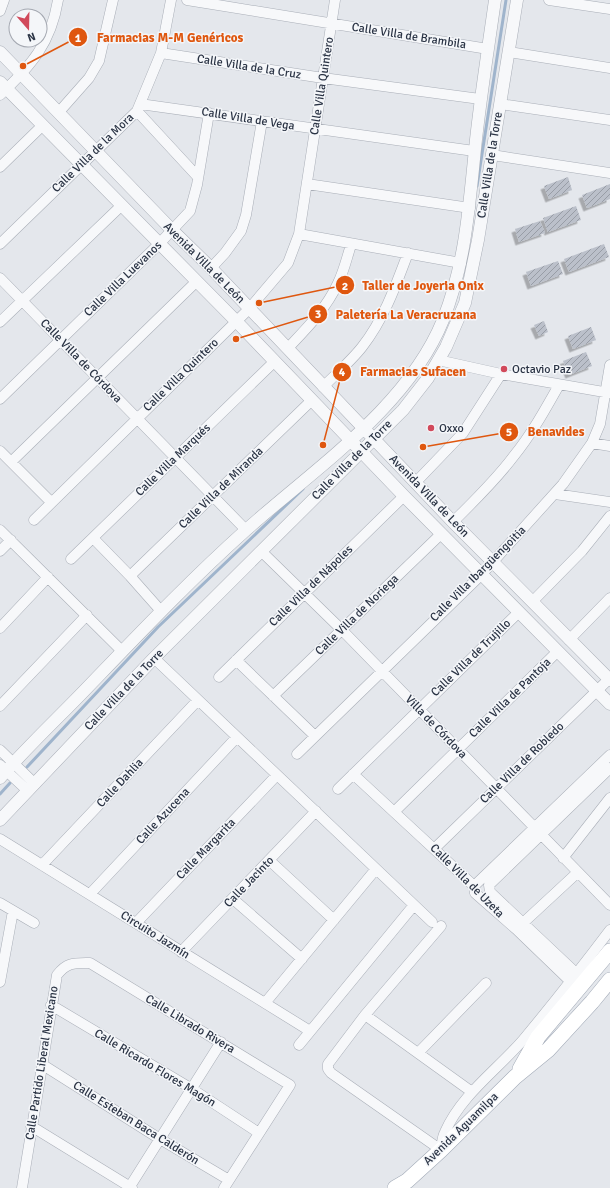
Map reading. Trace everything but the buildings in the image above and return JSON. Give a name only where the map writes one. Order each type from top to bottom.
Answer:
[{"type":"main road","name":"Avenida Aguamilpa","points":[[515,1077],[538,1037],[571,999],[579,980],[610,951]]},
{"type":"main road","points":[[571,999],[610,976]]},
{"type":"main road","name":"Avenida Aguamilpa","points":[[402,1186],[515,1077],[548,1050],[610,980]]},
{"type":"street","points":[[0,11],[4,0]]},
{"type":"street","points":[[2,88],[21,73],[46,43],[56,12],[58,0]]},
{"type":"street","points":[[59,112],[89,78],[99,60],[114,0]]},
{"type":"street","name":"Calle Villa de la Mora","points":[[0,244],[138,108],[161,53],[171,0]]},
{"type":"street","name":"Calle Villa de Brambila","points":[[187,0],[488,49]]},
{"type":"street","name":"Calle Villa Quintero","points":[[34,520],[249,309],[288,262],[299,234],[335,0]]},
{"type":"street","name":"Calle Villa de la Torre","points":[[5,770],[161,611],[246,530],[350,441],[394,396],[427,352],[442,322],[456,286],[461,263],[470,208],[474,151],[480,99],[495,0]]},
{"type":"street","name":"Calle Villa de la Torre","points":[[0,820],[154,658],[361,451],[375,439],[403,410],[428,378],[465,302],[478,240],[517,0]]},
{"type":"street","points":[[549,0],[610,9]]},
{"type":"street","name":"Avenida Villa de León","points":[[0,52],[172,230],[211,268],[288,348],[323,387],[375,439],[415,483],[610,679]]},
{"type":"street","points":[[509,52],[610,68]]},
{"type":"street","name":"Calle Villa de la Cruz","points":[[161,53],[323,78],[480,99]]},
{"type":"street","name":"Avenida Villa de León","points":[[2,88],[43,125],[82,164],[236,321],[350,441],[596,692],[610,704]]},
{"type":"street","points":[[500,104],[610,120]]},
{"type":"street","points":[[138,108],[197,176]]},
{"type":"street","name":"Calle Villa de Vega","points":[[138,108],[209,113],[316,130],[474,151]]},
{"type":"street","name":"Calle Villa Luevanos","points":[[0,399],[159,244],[192,207],[209,113]]},
{"type":"street","points":[[211,268],[226,254],[241,231],[246,215],[262,121]]},
{"type":"street","points":[[0,167],[43,125]]},
{"type":"street","points":[[492,155],[610,174]]},
{"type":"street","points":[[307,184],[470,208]]},
{"type":"street","points":[[0,322],[122,205]]},
{"type":"street","points":[[299,234],[351,245],[408,253],[461,263]]},
{"type":"street","points":[[288,348],[314,320],[327,303],[338,282],[351,245]]},
{"type":"street","points":[[323,387],[362,348],[372,334],[390,301],[408,253]]},
{"type":"street","name":"Calle Villa de Córdova","points":[[0,278],[246,530]]},
{"type":"street","points":[[11,462],[197,281]]},
{"type":"street","points":[[438,360],[501,374],[608,393]]},
{"type":"street","name":"Calle Villa Marqués","points":[[71,560],[275,362]]},
{"type":"street","name":"Calle Villa Ibargüengoitia","points":[[297,754],[381,670],[482,574],[555,494],[592,443],[600,424],[608,393],[610,365]]},
{"type":"street","points":[[415,483],[463,433],[501,374]]},
{"type":"street","points":[[453,522],[482,494],[514,457],[538,421],[559,385]]},
{"type":"street","name":"Calle Villa de Miranda","points":[[130,576],[312,400]]},
{"type":"street","points":[[592,443],[610,446]]},
{"type":"street","points":[[0,451],[51,502]]},
{"type":"street","points":[[555,494],[610,502]]},
{"type":"street","name":"Calle Villa de Nápoles","points":[[219,677],[304,592],[404,496]]},
{"type":"street","points":[[532,602],[582,551],[610,516]]},
{"type":"street","points":[[0,530],[122,651]]},
{"type":"street","name":"Calle Villa de Noriega","points":[[273,696],[442,534]]},
{"type":"street","points":[[93,538],[161,611]]},
{"type":"street","points":[[0,552],[11,540]]},
{"type":"street","name":"Villa de Córdova","points":[[261,551],[342,630],[536,832],[610,905]]},
{"type":"street","points":[[0,628],[48,577]]},
{"type":"street","points":[[570,640],[610,598]]},
{"type":"street","name":"Calle Villa de Trujillo","points":[[338,789],[519,612]]},
{"type":"street","points":[[0,706],[87,615]]},
{"type":"street","name":"Calle Villa de Pantoja","points":[[394,812],[557,652]]},
{"type":"street","points":[[154,658],[414,905],[436,924],[328,1064],[328,1069],[331,1073],[441,1150],[444,1133],[472,1092],[512,1052],[579,980],[610,930]]},
{"type":"street","points":[[236,660],[315,736]]},
{"type":"street","name":"Calle Villa de Robledo","points":[[434,849],[495,788],[610,679]]},
{"type":"street","name":"Calle Dahlia","points":[[42,865],[198,700]]},
{"type":"street","name":"Calle Azucena","points":[[90,894],[237,737]]},
{"type":"street","points":[[0,750],[5,770],[31,787]]},
{"type":"street","points":[[536,832],[610,756]]},
{"type":"street","points":[[474,886],[610,768]]},
{"type":"street","name":"Calle Villa de Uzeta","points":[[353,774],[474,886],[475,893],[516,929],[579,980]]},
{"type":"street","name":"Calle Margarita","points":[[136,923],[277,775]]},
{"type":"street","points":[[563,858],[610,798]]},
{"type":"street","name":"Calle Jacinto","points":[[182,952],[316,811]]},
{"type":"street","name":"Calle Villa de Uzeta","points":[[536,832],[488,888],[490,892],[579,980]]},
{"type":"street","name":"Circuito Jazmín","points":[[0,839],[310,1031]]},
{"type":"street","points":[[270,860],[334,920]]},
{"type":"street","points":[[265,1003],[376,869]]},
{"type":"street","points":[[523,923],[577,872]]},
{"type":"street","points":[[233,899],[302,959]]},
{"type":"street","points":[[0,903],[34,923]]},
{"type":"street","points":[[300,1045],[414,905]]},
{"type":"street","points":[[0,982],[1,966],[13,911]]},
{"type":"street","name":"Calle Partido Liberal Mexicano","points":[[22,1188],[57,975],[64,966],[90,963]]},
{"type":"street","name":"Calle Librado Rivera","points":[[90,963],[290,1085],[259,1133]]},
{"type":"street","points":[[418,1053],[486,983]]},
{"type":"street","name":"Calle Ricardo Flores Magón","points":[[51,1005],[192,1089],[259,1133]]},
{"type":"street","points":[[365,1015],[472,1092]]},
{"type":"street","points":[[32,1126],[131,1188],[221,1042]]},
{"type":"street","name":"Calle Esteban Baca Calderón","points":[[43,1065],[160,1139],[227,1184]]},
{"type":"street","points":[[227,1184],[259,1133]]},
{"type":"waterway","points":[[477,186],[506,0]]},
{"type":"waterway","points":[[27,767],[158,627],[303,489]]},
{"type":"waterway","points":[[0,794],[10,783]]},
{"type":"place","name":"Farmacias M-M Genéricos","points":[[23,66]]},
{"type":"place","name":"Taller de Joyeria Onix","points":[[259,303]]},
{"type":"place","name":"Paletería La Veracruzana","points":[[236,339]]},
{"type":"place","name":"Octavio Paz","points":[[504,369]]},
{"type":"place","name":"Oxxo","points":[[431,428]]},
{"type":"place","name":"Farmacias Sufacen","points":[[323,445]]},
{"type":"place","name":"Benavides","points":[[423,447]]}]
